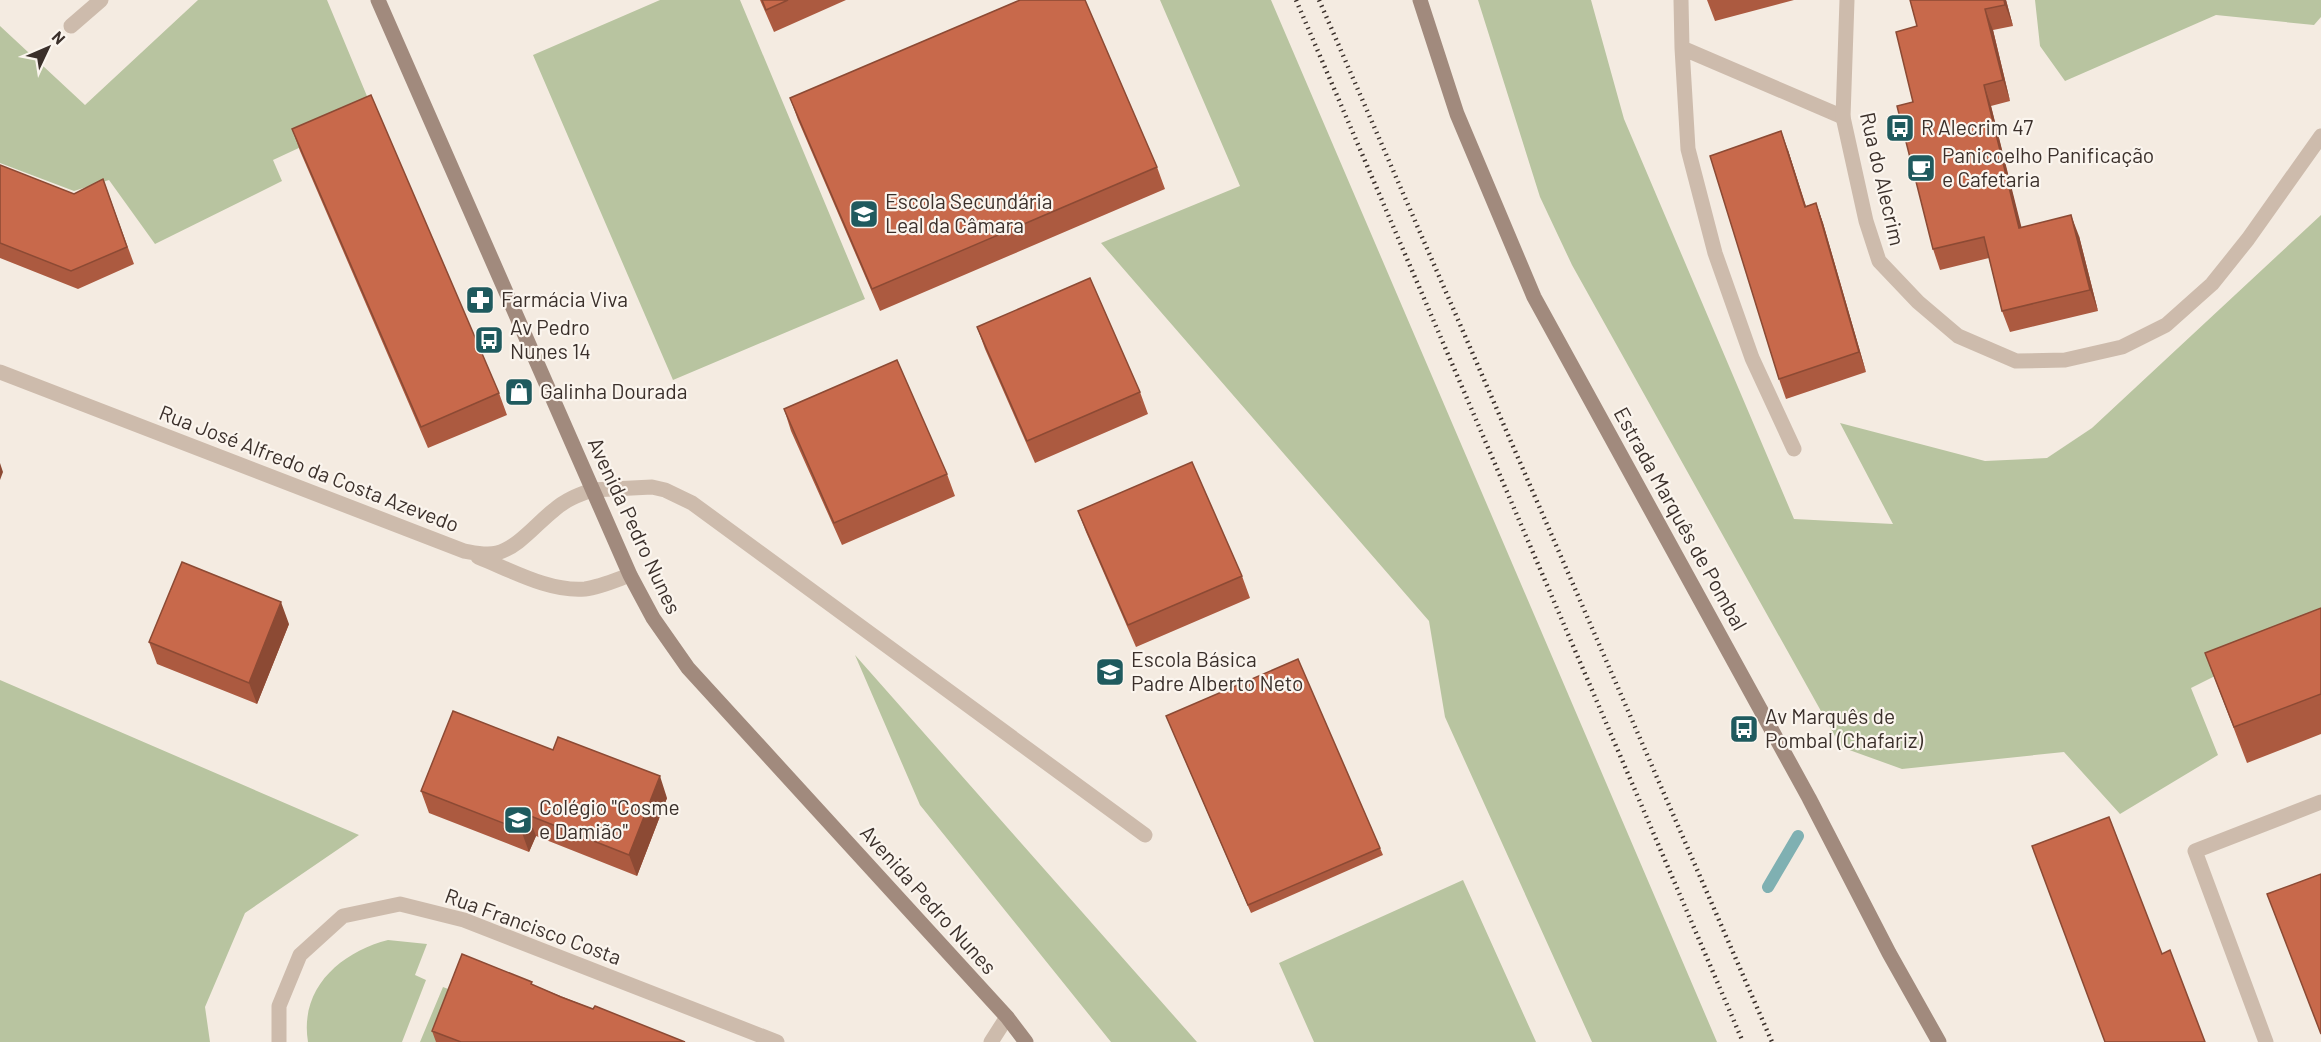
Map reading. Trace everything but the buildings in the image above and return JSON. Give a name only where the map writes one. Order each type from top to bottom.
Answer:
[{"type":"street","points":[[71,26],[100,0]]},
{"type":"street","name":"Avenida Pedro Nunes","points":[[378,0],[592,490],[630,574],[653,618],[688,668],[1007,1017],[1026,1042]]},
{"type":"street","name":"Estrada Marquês de Pombal","points":[[1420,0],[1458,114],[1534,297],[1809,798],[1889,953],[1939,1042]]},
{"type":"street","points":[[1681,0],[1688,148],[1715,253],[1752,358],[1794,449]]},
{"type":"street","name":"Rua do Alecrim","points":[[1847,0],[1843,117],[1866,222],[1879,261],[1918,302],[1958,336],[2016,361],[2065,360],[2122,347],[2166,325],[2212,284],[2248,239],[2321,136]]},
{"type":"street","points":[[1683,48],[1843,117]]},
{"type":"street","name":"Rua José Alfredo da Costa Azevedo","points":[[0,372],[464,551],[486,555],[499,553],[511,546],[556,508],[573,497],[592,490]]},
{"type":"street","points":[[592,490],[652,487],[665,490],[692,503],[1145,835]]},
{"type":"street","points":[[464,551],[551,585],[571,589],[588,589],[630,574]]},
{"type":"street","points":[[2266,1042],[2195,851],[2321,802]]},
{"type":"street","name":"Rua Francisco Costa","points":[[279,1042],[279,1006],[300,955],[343,916],[400,904],[464,920],[777,1042]]},
{"type":"street","points":[[991,1042],[1007,1017]]},
{"type":"green space","points":[[198,0],[327,0],[374,113],[273,160],[282,181],[155,244],[109,180],[74,191],[0,163],[0,26],[85,105]]},
{"type":"green space","points":[[660,0],[740,0],[865,299],[673,380],[533,55]]},
{"type":"green space","points":[[1160,0],[1271,0],[1717,1042],[1592,1042],[1445,717],[1429,621],[1101,243],[1240,186]]},
{"type":"green space","points":[[1478,0],[1591,0],[1624,119],[1794,519],[1893,524],[1840,423],[1985,461],[2047,458],[2092,428],[2321,215],[2321,623],[2191,688],[2218,755],[2120,814],[2064,752],[1902,769],[1841,747],[1572,265],[1540,197]]},
{"type":"green space","points":[[2035,0],[2321,0],[2321,17],[2314,25],[2216,15],[2065,81],[2040,46]]},
{"type":"green space","points":[[855,655],[1197,1042],[1111,1042],[920,805]]},
{"type":"green space","points":[[0,680],[359,835],[245,913],[205,1007],[210,1042],[0,1042]]},
{"type":"green space","points":[[1463,880],[1536,1042],[1314,1042],[1279,963]]},
{"type":"green space","points":[[388,940],[427,944],[415,975],[426,980],[402,1042],[308,1042],[307,1023],[310,1005],[327,975],[354,953]]},
{"type":"green space","points":[[443,987],[469,997],[450,1042],[420,1042]]},
{"type":"waterway","points":[[1768,887],[1798,836]]},
{"type":"railway","points":[[1296,0],[1743,1042]]},
{"type":"railway","points":[[1319,0],[1772,1042]]},
{"type":"place","name":"R Alecrim 47","points":[[1900,128]]},
{"type":"place","name":"Panicoelho Panificação e Cafetaria","points":[[1921,168]]},
{"type":"place","name":"Escola Secundária Leal da Câmara","points":[[864,214]]},
{"type":"place","name":"Farmácia Viva","points":[[480,300]]},
{"type":"place","name":"Av Pedro Nunes 14","points":[[489,340]]},
{"type":"place","name":"Galinha Dourada","points":[[519,392]]},
{"type":"place","name":"Escola Básica Padre Alberto Neto","points":[[1110,672]]},
{"type":"place","name":"Av Marquês de Pombal (Chafariz)","points":[[1744,729]]},
{"type":"place","name":"Colégio \"Cosme e Damião\"","points":[[518,820]]}]
